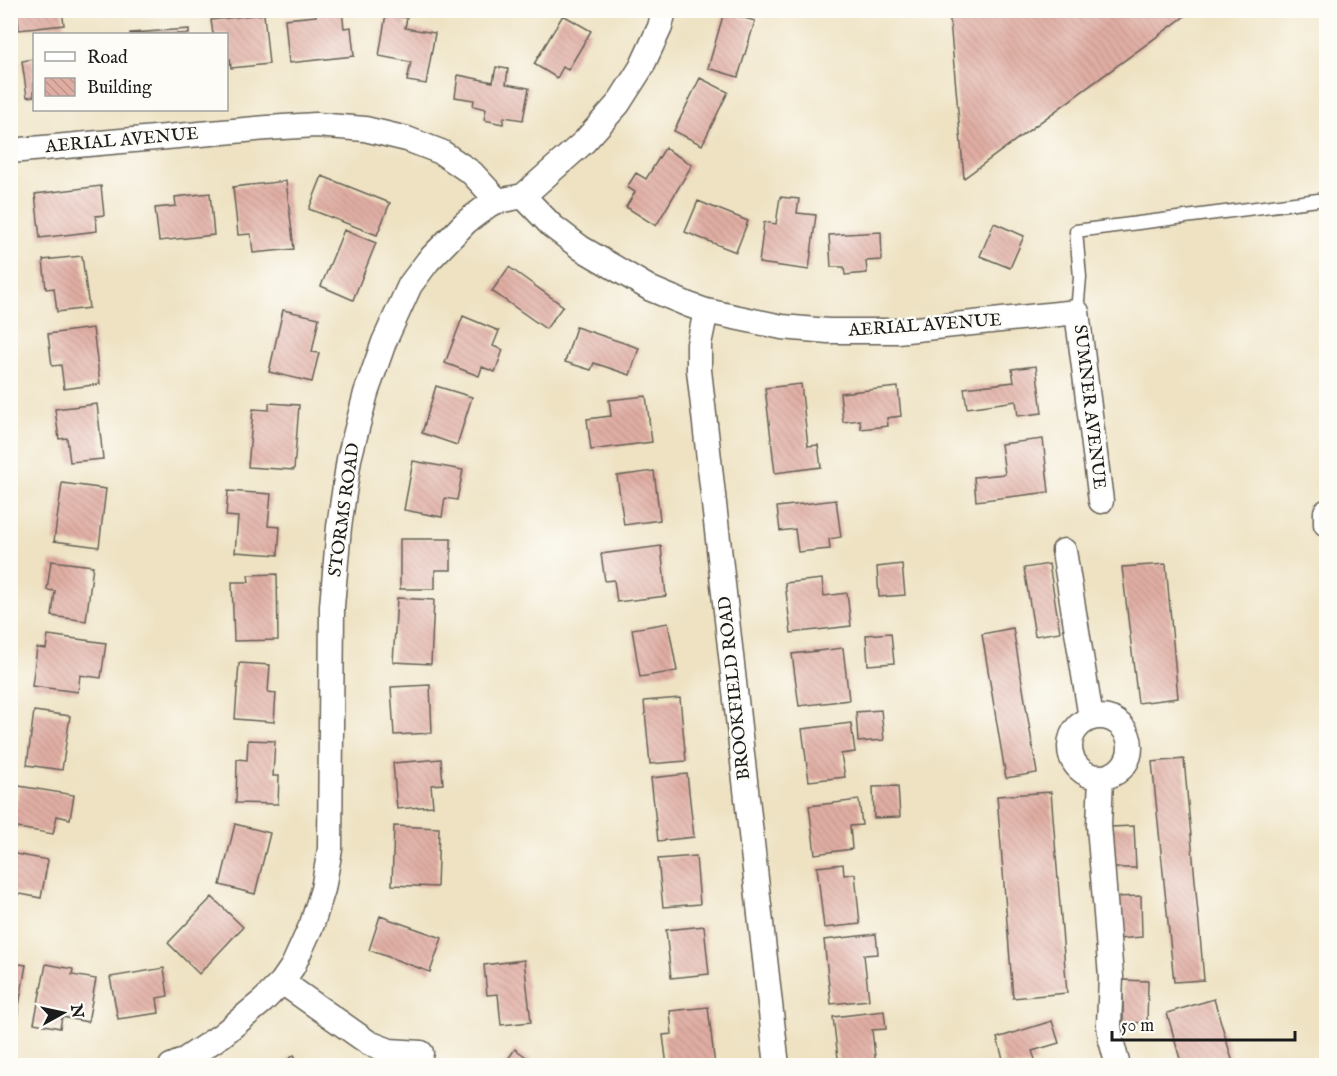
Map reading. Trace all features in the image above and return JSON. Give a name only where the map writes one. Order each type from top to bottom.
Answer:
[{"type":"street","name":"STORMS ROAD","points":[[171,1065],[183,1061],[222,1035],[282,982],[293,966],[312,924],[323,889],[330,849],[332,606],[339,527],[348,470],[366,393],[384,342],[410,285],[428,261],[466,222],[490,204],[523,195],[584,142],[618,104],[641,68],[660,27],[664,10]]},
{"type":"street","name":"AERIAL AVENUE","points":[[10,151],[267,128],[316,125],[365,129],[406,139],[441,152],[472,173],[498,201]]},
{"type":"street","name":"AERIAL AVENUE","points":[[523,195],[552,226],[581,248],[651,289],[706,311],[782,327],[828,331],[897,331],[1077,312]]},
{"type":"street","name":"BROOKFIELD ROAD","points":[[706,311],[699,344],[699,370],[777,1065]]},
{"type":"street","name":"SUMNER AVENUE","points":[[1077,312],[1101,501]]},
{"type":"street","points":[[1326,512],[1326,524]]},
{"type":"street","points":[[1064,551],[1091,718]]},
{"type":"street","points":[[1091,718],[1111,719],[1120,724],[1127,732],[1130,742],[1130,752],[1120,770],[1101,777],[1083,772],[1076,765],[1070,747],[1071,738],[1076,729],[1091,718]]},
{"type":"street","points":[[1101,777],[1099,825],[1111,977],[1109,1025],[1118,1065]]},
{"type":"street","points":[[282,982],[369,1043],[390,1051],[421,1053]]},
{"type":"lane","points":[[1077,312],[1080,277],[1076,231],[1326,199]]},
{"type":"building","points":[[17,10],[62,10],[64,25],[19,30]]},
{"type":"building","points":[[316,10],[342,10],[344,28],[351,27],[354,56],[289,63],[285,19],[316,16]]},
{"type":"building","points":[[949,10],[1183,10],[1189,13],[964,178]]},
{"type":"building","points":[[724,12],[755,21],[738,77],[708,68]]},
{"type":"building","points":[[264,14],[269,64],[231,68],[230,59],[228,60],[228,33],[213,33],[211,20]]},
{"type":"building","points":[[386,14],[407,18],[405,28],[435,33],[426,84],[407,81],[411,62],[379,56]]},
{"type":"building","points":[[563,15],[591,31],[568,70],[563,67],[557,78],[534,64]]},
{"type":"building","points":[[189,29],[189,33],[130,33]]},
{"type":"building","points":[[33,59],[33,96],[27,97],[22,61]]},
{"type":"building","points":[[496,67],[508,69],[506,84],[529,88],[523,120],[504,117],[503,124],[484,120],[486,109],[473,106],[474,100],[455,97],[458,75],[493,82]]},
{"type":"building","points":[[700,78],[728,92],[702,145],[674,131]]},
{"type":"building","points":[[665,148],[692,165],[656,226],[626,207],[635,192],[627,187],[636,173],[646,179]]},
{"type":"building","points":[[322,176],[390,203],[377,235],[309,209]]},
{"type":"building","points":[[286,181],[294,249],[253,253],[251,234],[238,235],[233,187]]},
{"type":"building","points":[[101,186],[104,215],[96,216],[97,231],[40,238],[35,194]]},
{"type":"building","points":[[210,193],[214,235],[159,241],[155,208],[176,206],[175,197]]},
{"type":"building","points":[[780,197],[799,199],[797,213],[816,215],[809,270],[759,263],[764,222],[776,224]]},
{"type":"building","points":[[698,201],[748,221],[736,252],[685,232]]},
{"type":"building","points":[[994,223],[1024,236],[1010,268],[980,256]]},
{"type":"building","points":[[344,230],[376,243],[353,300],[321,286]]},
{"type":"building","points":[[881,232],[882,260],[866,261],[867,273],[845,275],[844,267],[831,267],[829,235]]},
{"type":"building","points":[[82,256],[89,308],[57,312],[54,288],[46,289],[43,260]]},
{"type":"building","points":[[509,267],[563,306],[546,329],[492,291]]},
{"type":"building","points":[[283,310],[319,318],[312,352],[319,353],[312,382],[269,372]]},
{"type":"building","points":[[463,316],[499,331],[493,346],[503,350],[495,372],[482,367],[479,376],[445,363]]},
{"type":"building","points":[[576,327],[639,348],[630,375],[594,363],[591,370],[565,362]]},
{"type":"building","points":[[93,328],[100,384],[64,389],[61,365],[52,366],[48,334]]},
{"type":"building","points":[[1036,366],[1042,413],[1018,416],[1016,401],[967,408],[964,388],[1014,382],[1012,369]]},
{"type":"building","points":[[801,384],[808,446],[818,445],[821,467],[775,473],[765,388]]},
{"type":"building","points":[[436,386],[472,397],[457,445],[422,433]]},
{"type":"building","points":[[898,387],[901,416],[887,418],[888,426],[861,429],[860,420],[843,422],[840,393]]},
{"type":"building","points":[[646,396],[652,442],[591,450],[587,419],[611,416],[609,400]]},
{"type":"building","points":[[269,403],[299,405],[294,470],[248,467],[253,409],[269,410]]},
{"type":"building","points":[[97,404],[103,459],[70,462],[67,438],[59,439],[55,409]]},
{"type":"building","points":[[1043,439],[1049,492],[976,501],[974,477],[1005,474],[1001,444]]},
{"type":"building","points":[[413,461],[463,470],[457,500],[445,498],[442,517],[404,510]]},
{"type":"building","points":[[654,471],[660,520],[624,525],[617,476]]},
{"type":"building","points":[[62,483],[106,489],[99,547],[54,541]]},
{"type":"building","points":[[228,491],[271,494],[268,526],[280,527],[278,555],[235,552],[238,517],[226,516]]},
{"type":"building","points":[[836,500],[841,537],[829,539],[830,549],[798,552],[795,529],[780,531],[777,507]]},
{"type":"building","points":[[400,539],[451,539],[451,570],[435,570],[435,589],[400,589]]},
{"type":"building","points":[[661,546],[666,596],[617,602],[614,580],[605,581],[601,554]]},
{"type":"building","points":[[51,561],[93,566],[86,621],[52,616],[55,591],[47,590]]},
{"type":"building","points":[[902,564],[905,595],[879,597],[877,567]]},
{"type":"building","points":[[1049,564],[1060,632],[1035,636],[1024,568]]},
{"type":"building","points":[[1166,564],[1178,698],[1138,703],[1122,567]]},
{"type":"building","points":[[277,574],[278,640],[234,641],[232,582],[249,582],[248,575]]},
{"type":"building","points":[[822,579],[824,596],[847,593],[851,626],[791,633],[785,583]]},
{"type":"building","points":[[397,598],[434,600],[431,664],[393,662]]},
{"type":"building","points":[[668,623],[677,671],[640,677],[632,629]]},
{"type":"building","points":[[1013,628],[1037,773],[1006,778],[982,634]]},
{"type":"building","points":[[891,633],[894,663],[868,665],[866,635]]},
{"type":"building","points":[[48,635],[106,643],[101,678],[80,675],[78,692],[32,686],[37,648],[46,649]]},
{"type":"building","points":[[843,648],[849,700],[799,706],[792,654]]},
{"type":"building","points":[[239,663],[270,665],[268,692],[276,693],[274,722],[235,719]]},
{"type":"building","points":[[430,685],[432,733],[394,735],[391,687]]},
{"type":"building","points":[[680,698],[686,761],[650,764],[644,701]]},
{"type":"building","points":[[881,710],[884,740],[858,742],[856,712]]},
{"type":"building","points":[[34,711],[70,716],[62,770],[27,765]]},
{"type":"building","points":[[851,723],[855,752],[841,754],[845,777],[809,781],[802,729]]},
{"type":"building","points":[[248,740],[275,741],[273,776],[279,776],[278,804],[236,803],[237,759],[247,760]]},
{"type":"building","points":[[441,759],[443,784],[431,785],[433,806],[397,809],[393,763]]},
{"type":"building","points":[[1184,759],[1204,980],[1174,982],[1152,762]]},
{"type":"building","points":[[687,774],[694,837],[658,841],[651,778]]},
{"type":"building","points":[[19,786],[74,795],[70,819],[57,816],[53,834],[12,827]]},
{"type":"building","points":[[898,786],[900,817],[874,818],[873,787]]},
{"type":"building","points":[[1051,792],[1067,993],[1013,998],[997,796]]},
{"type":"building","points":[[859,800],[862,825],[850,826],[852,849],[815,854],[809,806]]},
{"type":"building","points":[[235,824],[270,833],[255,894],[220,885]]},
{"type":"building","points":[[394,826],[439,828],[437,887],[392,885]]},
{"type":"building","points":[[1134,826],[1136,868],[1112,868],[1110,827]]},
{"type":"building","points":[[10,853],[48,860],[41,898],[10,892]]},
{"type":"building","points":[[696,856],[700,904],[663,907],[658,859]]},
{"type":"building","points":[[843,864],[844,875],[855,874],[860,924],[824,928],[817,867]]},
{"type":"building","points":[[1141,896],[1142,937],[1118,939],[1116,897]]},
{"type":"building","points":[[212,897],[243,927],[199,974],[168,943]]},
{"type":"building","points":[[380,916],[442,938],[430,972],[369,950]]},
{"type":"building","points":[[704,926],[709,974],[671,978],[666,930]]},
{"type":"building","points":[[876,934],[878,954],[864,955],[869,1000],[831,1004],[824,940]]},
{"type":"building","points":[[10,954],[13,955],[12,963],[26,965],[16,1023],[10,1022]]},
{"type":"building","points":[[524,960],[531,1022],[501,1025],[498,994],[487,995],[484,965]]},
{"type":"building","points":[[46,964],[73,969],[72,975],[96,979],[88,1022],[62,1017],[60,1028],[34,1023]]},
{"type":"building","points":[[164,968],[168,996],[157,998],[159,1013],[118,1019],[110,977]]},
{"type":"building","points":[[1123,980],[1148,981],[1147,1023],[1123,1022]]},
{"type":"building","points":[[1214,999],[1234,1066],[1182,1066],[1167,1013]]},
{"type":"building","points":[[708,1007],[715,1066],[667,1066],[663,1035],[672,1034],[670,1011]]},
{"type":"building","points":[[884,1011],[886,1029],[872,1030],[876,1066],[839,1066],[833,1017]]},
{"type":"building","points":[[1052,1021],[1059,1043],[1032,1051],[1036,1062],[1026,1066],[1005,1066],[997,1038]]},
{"type":"building","points":[[515,1049],[539,1066],[503,1066]]},
{"type":"building","points":[[294,1055],[301,1066],[280,1066]]}]
